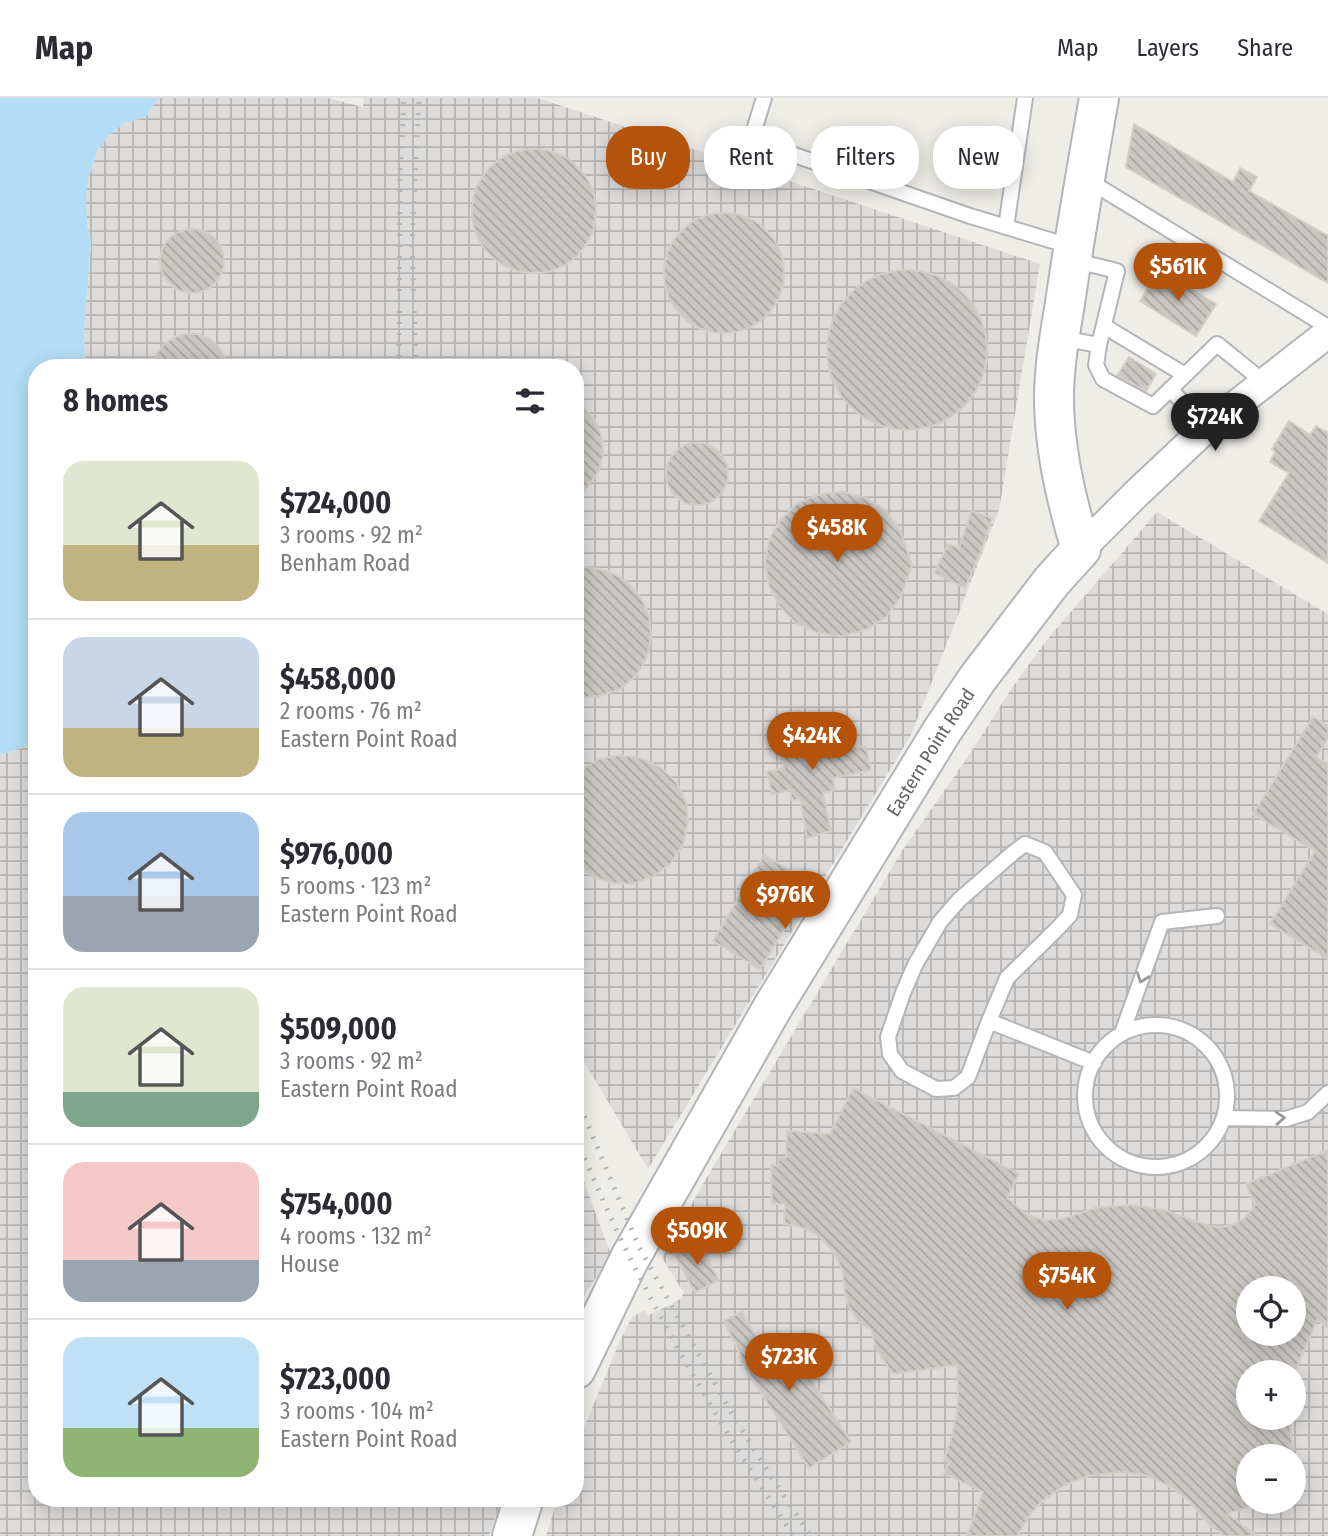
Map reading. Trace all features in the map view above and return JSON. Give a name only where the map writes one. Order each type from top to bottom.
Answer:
[{"type":"main road","points":[[1081,549],[1065,494],[1056,436],[1054,376],[1099,98]]},
{"type":"main road","name":"Eastern Point Road","points":[[584,1353],[630,1258],[774,1005],[942,731],[1026,615],[1081,549]]},
{"type":"main road","points":[[512,1536],[521,1507]]},
{"type":"street","points":[[1081,549],[1137,492],[1208,428],[1328,333]]},
{"type":"lane","points":[[764,98],[751,140],[1006,227],[1117,271],[1096,365],[1103,379],[1153,407],[1217,344],[1265,383]]},
{"type":"lane","points":[[1006,227],[1025,98]]},
{"type":"lane","points":[[1085,179],[1328,327]]},
{"type":"lane","points":[[1104,326],[1185,375]]},
{"type":"lane","points":[[1060,338],[1099,345]]},
{"type":"lane","points":[[1170,389],[1208,428]]},
{"type":"lane","points":[[1025,844],[1045,852],[1074,895],[1070,915],[1007,978],[989,1021],[968,1077],[954,1088],[936,1089],[902,1071],[890,1054],[888,1037],[902,993],[940,922],[959,900],[1025,844]]},
{"type":"lane","points":[[1122,1033],[1162,922],[1217,916]]},
{"type":"lane","points":[[989,1021],[1094,1063]]},
{"type":"lane","points":[[1144,1025],[1169,1026],[1192,1034],[1210,1049],[1223,1070],[1227,1094],[1224,1118],[1214,1138],[1197,1154],[1177,1163],[1154,1167],[1132,1162],[1112,1151],[1097,1134],[1087,1114],[1085,1091],[1090,1069],[1103,1048],[1122,1033],[1144,1025]]},
{"type":"lane","points":[[1224,1118],[1286,1119],[1308,1112],[1328,1093]]},
{"type":"shaded area","points":[[158,98],[328,98],[363,107],[364,98],[538,98],[623,126],[606,126],[606,189],[690,189],[690,148],[704,153],[704,189],[797,189],[797,184],[1040,264],[999,510],[911,735],[648,1169],[584,1061],[584,359],[85,359],[84,332],[91,242],[87,224],[88,179],[97,152],[109,135],[124,123],[145,117]]},
{"type":"shaded area","points":[[1157,512],[1328,614],[1328,1536],[546,1536],[555,1507],[584,1507],[584,1428],[632,1317],[645,1310],[648,1315],[658,1311],[680,1299],[684,1293],[662,1258],[701,1187],[902,851],[1045,642]]},
{"type":"shaded area","points":[[28,746],[28,1507],[499,1507],[489,1536],[0,1536],[0,755]]},
{"type":"shaded area","points":[[584,1182],[611,1255],[584,1296]]},
{"type":"water","points":[[0,98],[158,98],[145,117],[124,123],[109,135],[97,152],[88,179],[87,224],[91,242],[84,332],[85,359],[28,359],[28,746],[0,755]]},
{"type":"building","points":[[1134,124],[1233,182],[1240,168],[1257,177],[1249,191],[1328,236],[1328,283],[1126,167]]},
{"type":"building","points":[[534,149],[558,154],[578,167],[591,187],[596,211],[591,235],[578,255],[558,268],[534,273],[510,268],[490,255],[477,235],[472,211],[477,187],[490,167],[510,154]]},
{"type":"building","points":[[724,213],[747,217],[767,230],[780,250],[784,273],[780,296],[767,316],[747,329],[724,333],[701,329],[681,316],[668,296],[664,273],[668,250],[681,230],[701,217]]},
{"type":"building","points":[[192,229],[210,235],[218,243],[224,261],[218,279],[210,287],[192,293],[174,287],[166,279],[160,261],[166,243],[174,235]]},
{"type":"building","points":[[907,270],[938,276],[963,294],[981,319],[987,350],[981,381],[963,406],[938,424],[907,430],[876,424],[851,406],[833,381],[827,350],[833,319],[851,294],[876,276]]},
{"type":"building","points":[[1159,270],[1216,304],[1196,336],[1140,301]]},
{"type":"building","points":[[198,334],[210,339],[225,359],[155,359],[165,343],[175,337]]},
{"type":"building","points":[[1129,357],[1156,374],[1146,391],[1117,376]]},
{"type":"building","points":[[584,408],[596,422],[602,438],[603,455],[598,472],[584,492]]},
{"type":"building","points":[[1289,421],[1310,435],[1316,426],[1328,433],[1328,563],[1259,521],[1289,473],[1270,462],[1275,452],[1272,449]]},
{"type":"building","points":[[691,443],[703,443],[719,452],[726,462],[726,486],[719,496],[703,505],[691,505],[680,500],[671,491],[666,480],[666,468],[671,457],[680,448]]},
{"type":"building","points":[[843,492],[866,498],[886,511],[900,530],[912,565],[900,599],[885,618],[865,630],[842,636],[818,633],[796,623],[780,607],[769,586],[765,562],[769,539],[781,519],[798,503],[820,494]]},
{"type":"building","points":[[971,511],[992,518],[965,588],[934,573],[948,544],[959,548]]},
{"type":"building","points":[[584,567],[608,571],[626,581],[641,597],[649,616],[651,637],[647,657],[636,676],[620,689],[600,696],[584,697]]},
{"type":"building","points":[[800,711],[808,750],[825,746],[826,754],[866,746],[871,770],[833,778],[835,790],[823,793],[831,831],[807,838],[800,799],[792,801],[790,790],[772,795],[767,772],[784,768],[781,757],[785,756],[776,717]]},
{"type":"building","points":[[1313,717],[1328,726],[1328,738],[1316,757],[1328,764],[1328,959],[1270,924],[1315,851],[1253,814]]},
{"type":"building","points":[[620,755],[640,758],[660,767],[676,782],[686,802],[688,823],[683,845],[671,863],[654,876],[633,884],[611,883],[592,876],[584,870],[584,769],[599,759]]},
{"type":"building","points":[[764,855],[812,884],[760,969],[713,941]]},
{"type":"building","points":[[853,1088],[1019,1174],[1007,1198],[1025,1213],[1036,1218],[1062,1219],[1095,1208],[1131,1205],[1164,1210],[1209,1226],[1220,1227],[1232,1225],[1245,1218],[1255,1205],[1246,1184],[1328,1150],[1328,1328],[1317,1320],[1306,1346],[1306,1276],[1236,1276],[1236,1346],[1306,1346],[1300,1360],[1236,1360],[1236,1430],[1291,1430],[1292,1444],[1236,1444],[1236,1511],[1228,1514],[1257,1536],[1225,1536],[1209,1525],[1189,1501],[1172,1487],[1145,1475],[1120,1472],[1088,1476],[1063,1486],[1038,1505],[1017,1536],[967,1536],[983,1492],[944,1473],[949,1463],[944,1459],[957,1413],[957,1365],[893,1374],[877,1350],[871,1330],[858,1321],[849,1307],[842,1269],[832,1250],[810,1231],[784,1224],[785,1204],[772,1204],[771,1165],[778,1166],[779,1157],[786,1157],[787,1131],[830,1134]]},
{"type":"building","points":[[698,1241],[719,1280],[695,1293],[674,1254]]},
{"type":"building","points":[[742,1311],[760,1345],[780,1332],[851,1442],[809,1468],[739,1358],[741,1356],[724,1321]]},
{"type":"railway","points":[[399,359],[400,174],[404,98]]},
{"type":"railway","points":[[416,359],[412,245],[419,98]]},
{"type":"railway","points":[[584,1115],[638,1245],[729,1409],[811,1536]]},
{"type":"railway","points":[[584,1156],[624,1245],[668,1331],[729,1435],[794,1536]]}]
